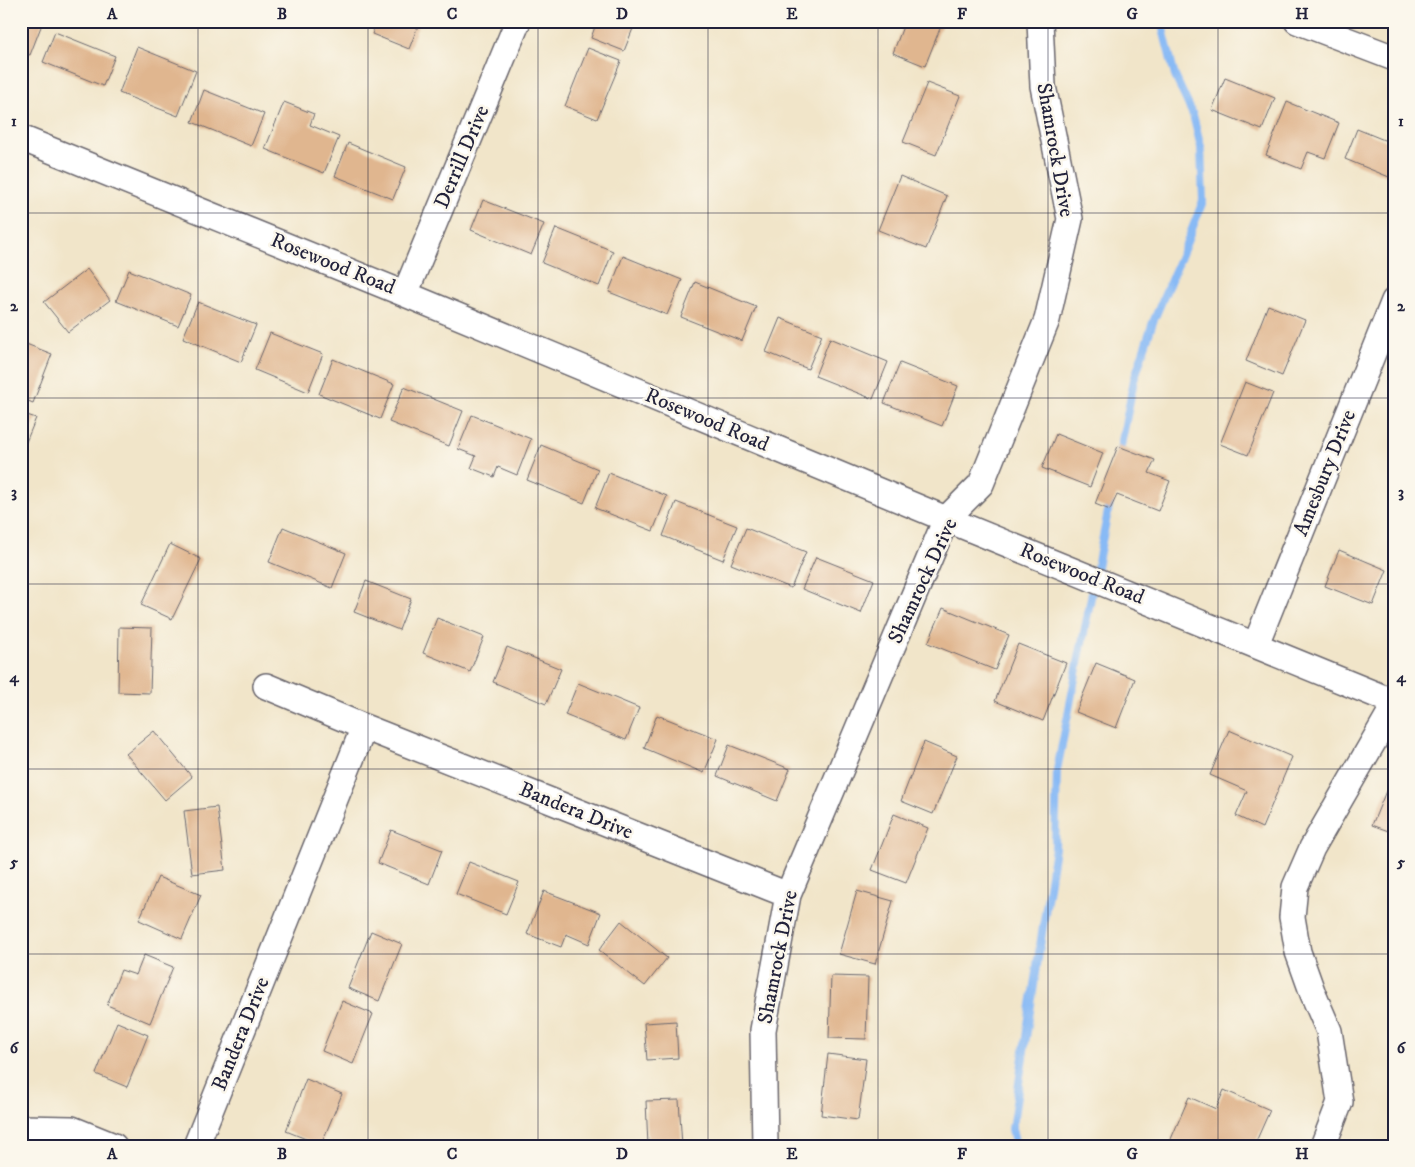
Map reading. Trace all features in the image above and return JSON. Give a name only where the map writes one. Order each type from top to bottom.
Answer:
[{"type":"street","name":"Derrill Drive","points":[[405,294],[518,21]]},
{"type":"street","name":"Shamrock Drive","points":[[765,1146],[763,1030],[788,895],[946,519],[981,484],[1047,320],[1070,220],[1042,86],[1040,21]]},
{"type":"street","points":[[1297,21],[1394,58]]},
{"type":"street","name":"Rosewood Road","points":[[21,138],[405,294],[946,519],[1256,644],[1394,704]]},
{"type":"street","name":"Amesbury Drive","points":[[1256,644],[1394,301]]},
{"type":"street","name":"Bandera Drive","points":[[266,686],[364,728],[788,895]]},
{"type":"street","points":[[1323,1146],[1340,1102],[1329,1031],[1298,952],[1292,917],[1295,888],[1312,848],[1394,704]]},
{"type":"street","name":"Bandera Drive","points":[[196,1146],[364,728]]},
{"type":"street","points":[[21,1128],[72,1129],[114,1146]]},
{"type":"building","points":[[21,21],[36,21],[42,24],[30,55],[21,52]]},
{"type":"building","points":[[377,21],[420,21],[409,49],[372,34]]},
{"type":"building","points":[[597,21],[636,21],[624,51],[591,38]]},
{"type":"building","points":[[905,21],[943,21],[925,66],[893,53]]},
{"type":"building","points":[[55,32],[115,56],[103,86],[43,62]]},
{"type":"building","points":[[137,47],[196,71],[178,116],[119,93]]},
{"type":"building","points":[[588,48],[621,61],[597,119],[565,106]]},
{"type":"building","points":[[1225,78],[1275,98],[1262,130],[1212,110]]},
{"type":"building","points":[[927,83],[960,96],[936,155],[903,142]]},
{"type":"building","points":[[204,90],[264,114],[251,146],[192,122]]},
{"type":"building","points":[[284,102],[314,114],[310,125],[339,137],[324,173],[265,149]]},
{"type":"building","points":[[1287,102],[1339,123],[1325,158],[1308,152],[1301,169],[1266,155]]},
{"type":"building","points":[[1357,129],[1394,144],[1394,179],[1345,159]]},
{"type":"building","points":[[348,143],[406,167],[393,199],[335,176]]},
{"type":"building","points":[[900,176],[947,196],[926,249],[878,230]]},
{"type":"building","points":[[483,200],[544,224],[531,255],[471,230]]},
{"type":"building","points":[[556,228],[613,251],[599,286],[542,263]]},
{"type":"building","points":[[623,256],[682,280],[667,315],[609,292]]},
{"type":"building","points":[[87,269],[110,300],[68,332],[44,302]]},
{"type":"building","points":[[129,270],[191,295],[178,326],[116,301]]},
{"type":"building","points":[[695,282],[756,307],[742,341],[681,317]]},
{"type":"building","points":[[198,302],[256,325],[241,362],[183,338]]},
{"type":"building","points":[[1268,305],[1305,320],[1282,376],[1246,361]]},
{"type":"building","points":[[780,318],[822,335],[808,369],[766,352]]},
{"type":"building","points":[[270,333],[323,354],[308,392],[255,370]]},
{"type":"building","points":[[830,338],[888,362],[873,399],[815,376]]},
{"type":"building","points":[[21,342],[52,354],[33,403],[21,398]]},
{"type":"building","points":[[333,359],[394,384],[380,419],[319,394]]},
{"type":"building","points":[[900,363],[958,386],[942,426],[884,403]]},
{"type":"building","points":[[1245,382],[1273,393],[1248,455],[1220,444]]},
{"type":"building","points":[[404,387],[463,411],[449,446],[389,422]]},
{"type":"building","points":[[21,413],[36,418],[21,454]]},
{"type":"building","points":[[472,415],[531,439],[517,475],[498,467],[494,477],[471,468],[476,456],[458,449]]},
{"type":"building","points":[[1056,434],[1103,453],[1090,487],[1042,468]]},
{"type":"building","points":[[541,445],[598,469],[584,503],[527,480]]},
{"type":"building","points":[[1118,446],[1155,460],[1149,473],[1170,481],[1158,511],[1117,495],[1110,510],[1095,504]]},
{"type":"building","points":[[609,473],[667,496],[653,531],[595,508]]},
{"type":"building","points":[[676,502],[737,526],[723,560],[663,536]]},
{"type":"building","points":[[283,527],[346,553],[332,588],[269,562]]},
{"type":"building","points":[[746,528],[806,552],[791,588],[731,564]]},
{"type":"building","points":[[170,544],[201,559],[172,619],[141,605]]},
{"type":"building","points":[[1339,550],[1387,570],[1373,605],[1325,586]]},
{"type":"building","points":[[816,557],[874,580],[861,613],[802,589]]},
{"type":"building","points":[[366,581],[411,599],[399,630],[354,612]]},
{"type":"building","points":[[943,608],[1009,635],[995,670],[928,643]]},
{"type":"building","points":[[437,618],[484,637],[470,672],[423,653]]},
{"type":"building","points":[[119,627],[152,628],[150,693],[118,692]]},
{"type":"building","points":[[1018,644],[1066,663],[1043,721],[995,701]]},
{"type":"building","points":[[507,647],[561,669],[546,704],[493,682]]},
{"type":"building","points":[[1096,663],[1135,679],[1116,728],[1076,712]]},
{"type":"building","points":[[578,683],[639,708],[626,740],[565,715]]},
{"type":"building","points":[[657,715],[718,739],[704,773],[644,748]]},
{"type":"building","points":[[1229,730],[1292,757],[1262,828],[1236,816],[1247,791],[1210,775]]},
{"type":"building","points":[[154,731],[192,777],[165,800],[126,754]]},
{"type":"building","points":[[924,742],[957,756],[933,814],[901,801]]},
{"type":"building","points":[[729,745],[790,769],[777,801],[717,776]]},
{"type":"building","points":[[1386,791],[1394,795],[1394,833],[1372,825]]},
{"type":"building","points":[[217,807],[225,870],[192,874],[184,811]]},
{"type":"building","points":[[894,814],[928,828],[906,883],[872,870]]},
{"type":"building","points":[[391,830],[442,850],[429,884],[378,863]]},
{"type":"building","points":[[469,862],[519,882],[506,914],[456,894]]},
{"type":"building","points":[[158,877],[201,895],[182,939],[139,920]]},
{"type":"building","points":[[544,891],[601,913],[589,944],[566,934],[561,947],[527,934]]},
{"type":"building","points":[[857,891],[893,901],[875,964],[839,954]]},
{"type":"building","points":[[621,921],[667,958],[645,986],[599,950]]},
{"type":"building","points":[[371,931],[402,944],[379,1001],[348,988]]},
{"type":"building","points":[[144,955],[173,967],[150,1023],[107,1005],[121,970],[136,975]]},
{"type":"building","points":[[831,976],[868,977],[866,1039],[829,1038]]},
{"type":"building","points":[[342,1001],[373,1014],[353,1064],[322,1051]]},
{"type":"building","points":[[676,1021],[678,1058],[647,1060],[644,1023]]},
{"type":"building","points":[[117,1022],[148,1035],[127,1087],[96,1074]]},
{"type":"building","points":[[828,1054],[866,1059],[858,1120],[821,1115]]},
{"type":"building","points":[[306,1079],[342,1094],[321,1145],[286,1131]]},
{"type":"building","points":[[1224,1090],[1270,1110],[1254,1146],[1168,1146],[1189,1097],[1216,1109]]},
{"type":"building","points":[[679,1100],[682,1146],[648,1146],[646,1101]]},
{"type":"waterway","points":[[1119,456],[1134,380],[1153,322],[1203,201],[1201,147],[1193,115],[1175,76],[1161,21]]},
{"type":"waterway","points":[[1016,1146],[1012,1129],[1055,848],[1057,770],[1110,501]]}]
